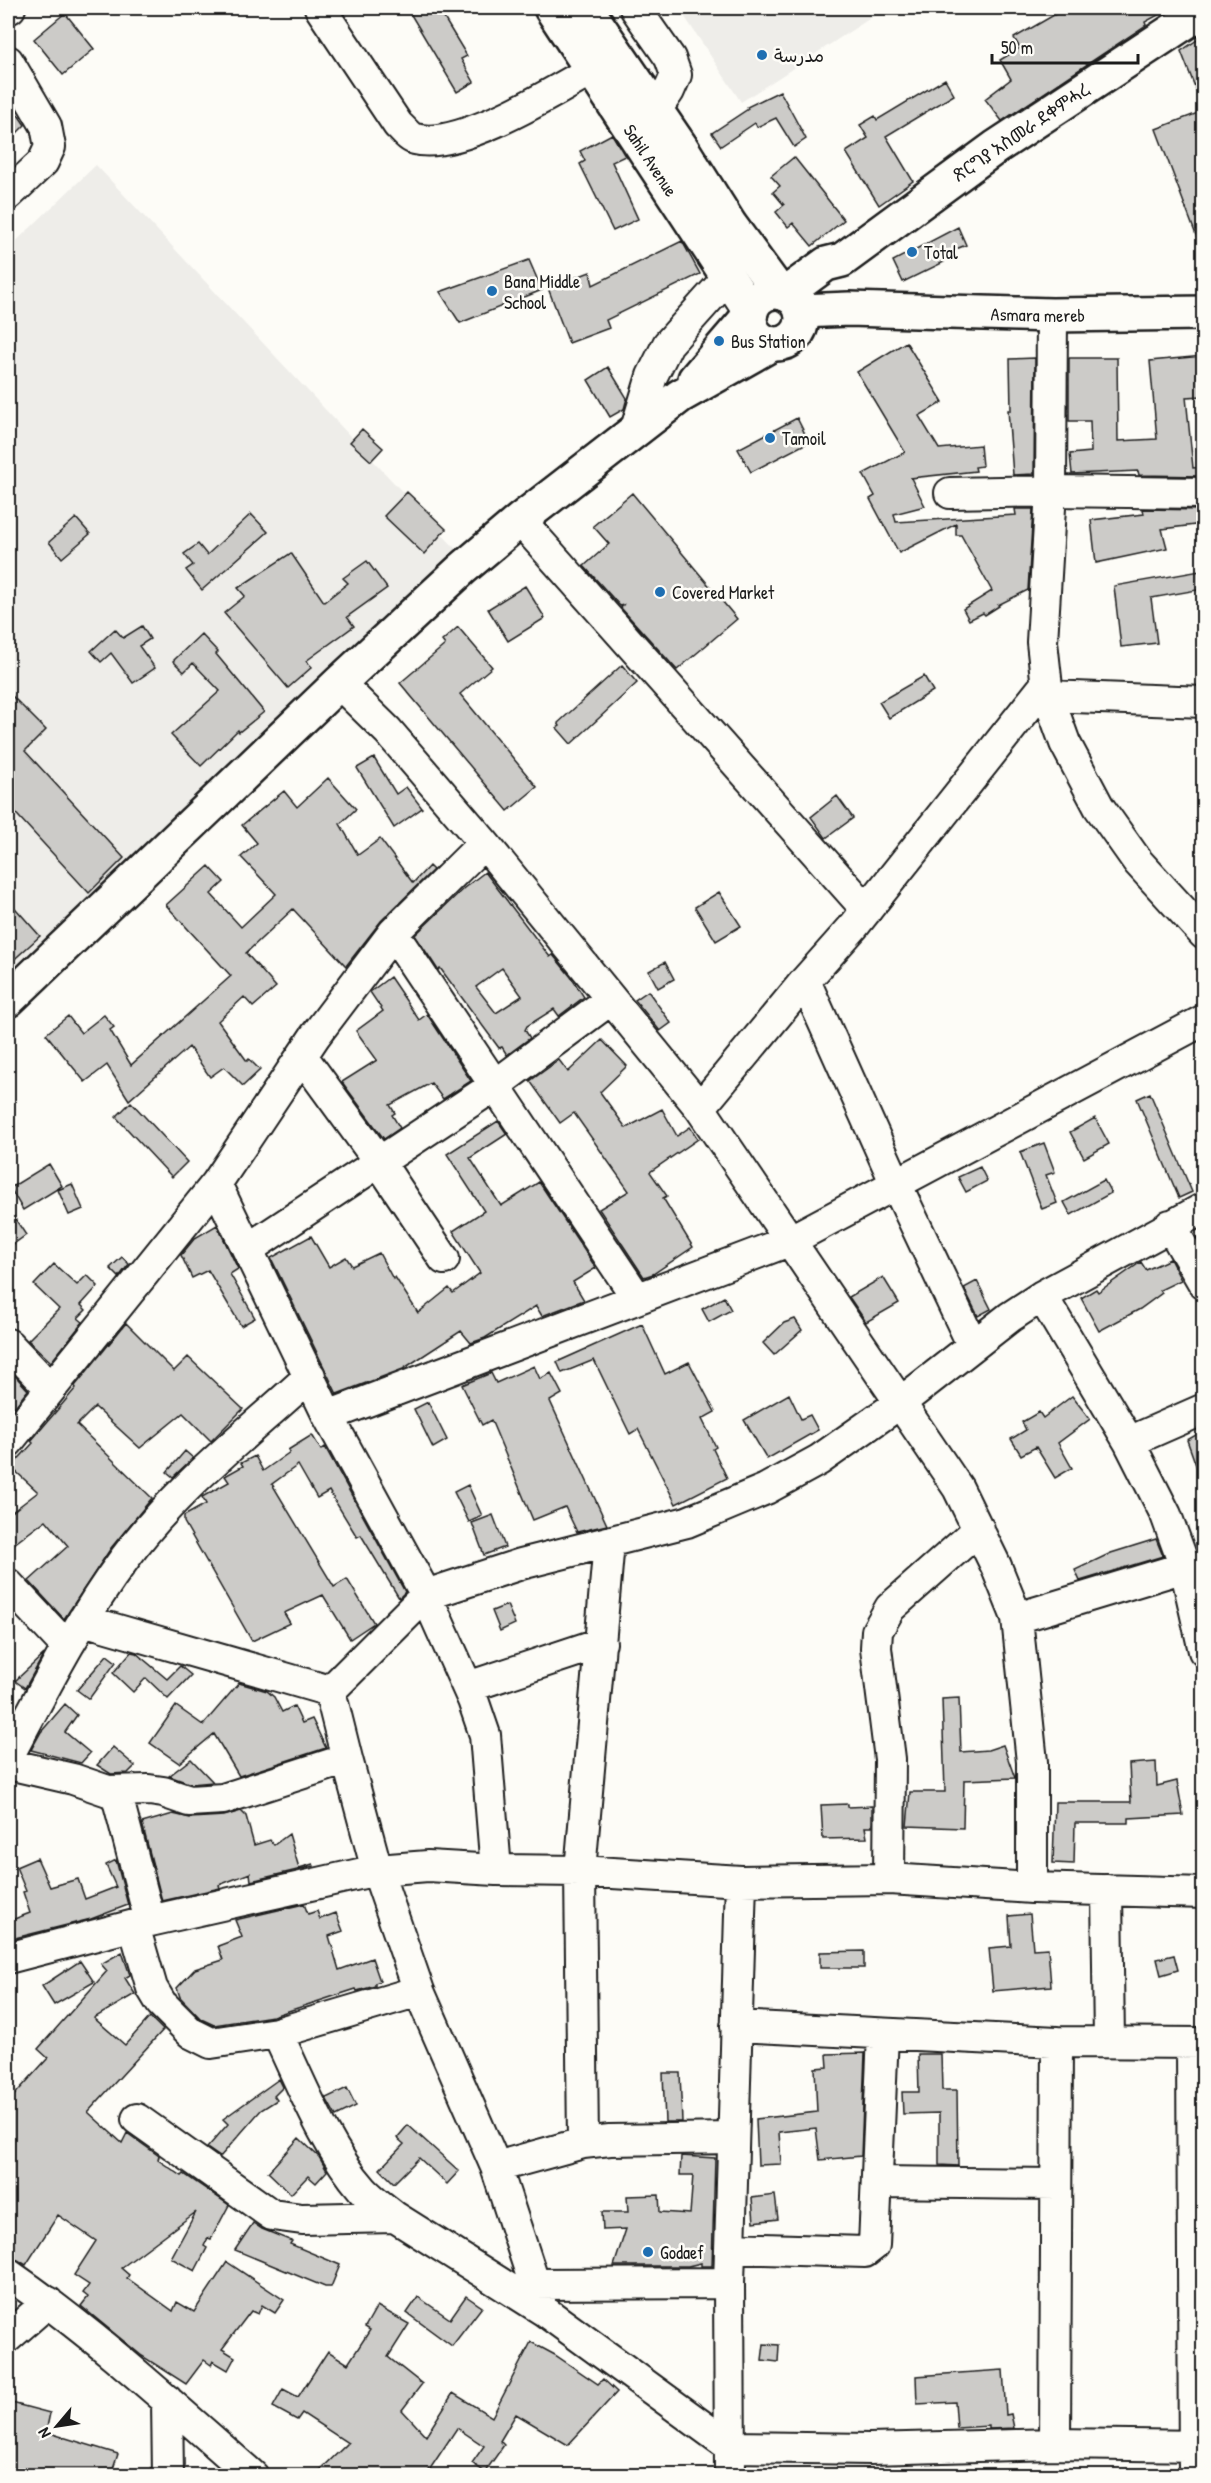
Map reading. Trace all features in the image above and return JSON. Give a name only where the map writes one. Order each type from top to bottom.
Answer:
[{"type":"main road","name":"Sahil Avenue","points":[[552,8],[729,276],[750,314],[755,334],[789,314],[656,110],[586,8]]},
{"type":"main road","name":"ጽርግያ አስመራ ደቀምሓረ","points":[[789,314],[835,277],[842,260],[996,147],[1203,10]]},
{"type":"main road","name":"Asmara mereb","points":[[789,314],[849,309],[1052,315],[1203,313]]},
{"type":"main road","points":[[680,396],[750,314]]},
{"type":"main road","points":[[8,1000],[339,683],[462,569],[520,520],[789,314]]},
{"type":"street","points":[[320,8],[398,125],[413,139],[432,141],[466,134],[528,106],[594,69]]},
{"type":"street","points":[[635,8],[670,58],[676,75],[669,91],[656,110]]},
{"type":"street","points":[[8,61],[46,126],[50,147],[43,162],[8,195]]},
{"type":"street","points":[[635,432],[652,376],[668,344],[729,276]]},
{"type":"street","points":[[1052,315],[1051,491],[1042,642],[1047,690],[1065,743],[1099,807],[1138,861],[1203,934]]},
{"type":"street","points":[[950,493],[1051,491],[1203,494]]},
{"type":"street","points":[[520,520],[867,910]]},
{"type":"street","points":[[339,683],[388,731],[484,843],[700,1108],[958,1488],[979,1529],[1017,1618],[1032,1762],[1032,1888]]},
{"type":"street","points":[[1047,690],[1203,702]]},
{"type":"street","points":[[700,1108],[867,910],[1047,690]]},
{"type":"street","points":[[8,1442],[216,1184],[302,1056],[393,933],[484,843]]},
{"type":"street","points":[[393,933],[637,1298]]},
{"type":"street","points":[[805,981],[896,1184],[973,1346]]},
{"type":"street","points":[[248,1250],[494,1086],[610,999]]},
{"type":"street","points":[[328,1416],[502,1352],[789,1241],[1203,1020]]},
{"type":"street","points":[[302,1056],[380,1163],[444,1259]]},
{"type":"street","points":[[216,1184],[328,1416],[426,1595],[468,1687],[484,1734],[496,1870]]},
{"type":"street","points":[[330,1691],[426,1595],[521,1564],[687,1522],[742,1501],[819,1460],[900,1403],[1042,1296],[1203,1208]]},
{"type":"street","points":[[1170,1226],[1203,1284]]},
{"type":"street","points":[[1042,1296],[1129,1442],[1166,1515],[1185,1567],[1203,1651]]},
{"type":"street","points":[[8,1344],[51,1389]]},
{"type":"street","points":[[8,1757],[67,1647],[126,1557],[177,1497],[310,1376]]},
{"type":"street","points":[[1129,1442],[1203,1408]]},
{"type":"street","points":[[889,1879],[890,1759],[876,1648],[877,1630],[890,1608],[979,1529]]},
{"type":"street","points":[[583,2143],[580,1871],[609,1542]]},
{"type":"street","points":[[1017,1618],[1185,1567]]},
{"type":"street","points":[[10,1592],[67,1647]]},
{"type":"street","points":[[83,1620],[330,1691]]},
{"type":"street","points":[[468,1687],[601,1643]]},
{"type":"street","points":[[330,1691],[377,1870],[419,1991],[496,2167],[538,2297]]},
{"type":"street","points":[[8,1764],[116,1792],[149,1790],[189,1801],[216,1800],[347,1759]]},
{"type":"street","points":[[116,1792],[142,1923],[152,1988],[161,2003],[191,2033],[211,2043],[277,2033],[419,1991]]},
{"type":"street","points":[[8,1958],[142,1923],[377,1870],[428,1866],[580,1871],[741,1881],[889,1879],[1032,1888],[1203,1893]]},
{"type":"street","points":[[730,2461],[729,2283],[741,1881]]},
{"type":"street","points":[[1107,1890],[1109,2042]]},
{"type":"street","points":[[736,2026],[1057,2042],[1198,2043],[1198,2445],[1194,2475]]},
{"type":"street","points":[[277,2033],[341,2162],[364,2191],[395,2217],[538,2297],[730,2461],[870,2462],[1055,2444],[1198,2445]]},
{"type":"street","points":[[730,2248],[865,2252],[874,2245],[883,2034]]},
{"type":"street","points":[[1055,2444],[1057,2042]]},
{"type":"street","points":[[137,2119],[272,2215],[302,2219],[395,2217]]},
{"type":"street","points":[[496,2167],[583,2143],[610,2140],[732,2138]]},
{"type":"street","points":[[877,2182],[1056,2184]]},
{"type":"street","points":[[8,2274],[48,2302],[167,2400],[253,2475]]},
{"type":"street","points":[[538,2297],[729,2283]]},
{"type":"street","points":[[8,2337],[48,2302]]},
{"type":"street","points":[[167,2400],[168,2475]]},
{"type":"shaded area","name":"مدرسة","points":[[679,8],[886,8],[741,102]]},
{"type":"shaded area","points":[[96,165],[470,564],[8,1003],[8,249]]},
{"type":"building","points":[[407,8],[438,8],[467,56],[461,59],[474,82],[457,92]]},
{"type":"building","points":[[1066,8],[1171,8],[1145,22],[1146,25],[1002,121],[985,99],[1011,79],[1000,60],[1020,48],[1014,38]]},
{"type":"building","points":[[65,13],[94,49],[63,75],[34,39]]},
{"type":"building","points":[[1203,36],[1203,105],[1202,105],[1181,51]]},
{"type":"building","points":[[945,79],[954,95],[886,136],[913,181],[879,205],[846,152],[868,138],[860,125],[875,116],[877,120]]},
{"type":"building","points":[[780,91],[806,139],[794,147],[776,118],[757,127],[755,123],[721,146],[712,133],[748,109],[747,107]]},
{"type":"building","points":[[8,100],[25,125],[8,142]]},
{"type":"building","points":[[1203,111],[1203,251],[1202,251],[1156,129]]},
{"type":"building","points":[[612,134],[625,156],[612,162],[638,219],[613,231],[580,164],[585,161],[580,151]]},
{"type":"building","points":[[794,157],[844,220],[812,246],[793,223],[788,227],[776,212],[784,205],[773,192],[780,186],[771,176]]},
{"type":"building","points":[[958,227],[966,245],[941,255],[944,262],[903,282],[893,261]]},
{"type":"building","points":[[682,241],[700,274],[606,320],[609,328],[569,343],[548,288],[590,272],[593,285]]},
{"type":"building","name":"Bana Middle School","points":[[529,260],[542,290],[460,323],[440,292]]},
{"type":"building","points":[[906,342],[943,402],[919,416],[939,449],[980,445],[982,466],[975,467],[976,471],[911,478],[925,506],[894,514],[896,522],[1016,515],[1015,509],[1033,509],[1028,590],[998,605],[985,615],[983,613],[969,620],[963,609],[992,591],[961,535],[956,535],[956,524],[899,553],[870,499],[875,496],[863,474],[905,452],[857,372]]},
{"type":"building","points":[[1203,356],[1203,396],[1186,397],[1193,468],[1203,467],[1203,476],[1139,475],[1138,471],[1072,474],[1070,454],[1091,452],[1090,421],[1069,421],[1069,358],[1117,358],[1118,441],[1157,439],[1150,361]]},
{"type":"building","points":[[1035,358],[1034,474],[1013,475],[1008,410],[1011,410],[1010,359]]},
{"type":"building","points":[[608,367],[627,398],[624,409],[610,417],[588,380]]},
{"type":"building","points":[[797,418],[809,442],[751,472],[738,449]]},
{"type":"building","points":[[362,429],[383,448],[371,461],[350,442]]},
{"type":"building","points":[[407,492],[446,529],[424,554],[384,516]]},
{"type":"building","name":"Covered Market","points":[[632,493],[737,619],[677,670],[621,608],[623,605],[620,606],[584,566],[609,544],[593,526]]},
{"type":"building","points":[[1143,509],[1203,510],[1203,524],[1162,529],[1167,548],[1096,563],[1091,520],[1144,514]]},
{"type":"building","points":[[251,514],[268,532],[202,590],[186,570],[193,565],[184,554],[198,544],[207,555]]},
{"type":"building","points":[[76,518],[90,534],[62,558],[49,542]]},
{"type":"building","points":[[291,553],[324,602],[348,583],[343,578],[367,561],[387,588],[347,617],[354,626],[306,661],[312,667],[288,688],[224,613],[245,596],[238,588]]},
{"type":"building","points":[[1200,571],[1203,589],[1151,598],[1157,643],[1121,647],[1114,586]]},
{"type":"building","points":[[525,586],[545,618],[508,641],[488,609]]},
{"type":"building","points":[[142,626],[150,639],[139,646],[155,668],[133,683],[111,653],[101,662],[91,651],[115,629],[123,638]]},
{"type":"building","points":[[458,627],[492,667],[460,694],[537,787],[508,811],[400,683],[445,645],[442,641]]},
{"type":"building","points":[[201,634],[218,652],[216,654],[264,712],[239,732],[238,730],[201,766],[171,735],[220,691],[193,663],[184,672],[173,661]]},
{"type":"building","points":[[622,665],[637,683],[571,744],[557,728],[560,726],[558,723]]},
{"type":"building","points":[[924,676],[933,691],[889,718],[879,702]]},
{"type":"building","points":[[8,692],[46,730],[25,751],[124,858],[89,893],[8,805]]},
{"type":"building","points":[[374,758],[396,794],[406,787],[422,808],[394,828],[357,768]]},
{"type":"building","points":[[328,778],[356,809],[340,824],[358,855],[380,839],[413,883],[429,866],[433,870],[381,921],[346,966],[293,909],[246,953],[276,987],[253,1007],[244,997],[218,1021],[247,1061],[249,1059],[260,1070],[243,1086],[224,1067],[210,1077],[189,1047],[129,1100],[107,1065],[85,1082],[46,1034],[68,1016],[81,1033],[104,1015],[114,1027],[110,1030],[131,1065],[231,976],[166,905],[209,866],[224,882],[211,894],[241,927],[276,894],[241,857],[257,843],[242,825],[284,791],[297,807]]},
{"type":"building","points":[[837,796],[853,818],[826,838],[811,817]]},
{"type":"building","points":[[485,872],[550,957],[553,955],[571,977],[584,997],[559,1016],[554,1009],[527,1026],[525,1030],[530,1038],[507,1055],[502,1047],[499,1048],[440,968],[438,970],[415,935],[464,888]],"holes":[[[502,968],[522,996],[496,1013],[476,987]]]},
{"type":"building","points":[[719,892],[741,926],[716,941],[695,907]]},
{"type":"building","points":[[8,900],[40,936],[8,965]]},
{"type":"building","points":[[665,962],[674,979],[658,988],[649,971]]},
{"type":"building","points":[[390,977],[419,1020],[427,1014],[471,1081],[443,1099],[431,1083],[390,1105],[395,1113],[392,1115],[400,1128],[384,1139],[342,1082],[377,1060],[356,1031],[383,1011],[370,992]]},
{"type":"building","points":[[648,991],[671,1023],[660,1031],[635,1000]]},
{"type":"building","points":[[602,1040],[627,1066],[600,1092],[626,1128],[662,1109],[677,1136],[690,1127],[698,1139],[650,1172],[667,1196],[663,1198],[693,1247],[653,1274],[644,1277],[599,1209],[629,1191],[574,1113],[560,1123],[530,1081],[559,1060],[568,1072]]},
{"type":"building","points":[[1150,1093],[1192,1192],[1179,1198],[1137,1099]]},
{"type":"building","points":[[131,1102],[187,1162],[172,1177],[116,1117]]},
{"type":"building","points":[[1095,1118],[1109,1144],[1084,1158],[1070,1132]]},
{"type":"building","points":[[498,1121],[507,1134],[470,1158],[501,1206],[539,1182],[596,1268],[573,1282],[584,1300],[542,1316],[536,1306],[485,1338],[471,1343],[461,1331],[403,1369],[337,1394],[271,1258],[311,1236],[329,1267],[346,1257],[352,1266],[379,1253],[393,1279],[395,1277],[418,1313],[449,1288],[453,1293],[480,1273],[453,1231],[484,1211],[447,1154]]},
{"type":"building","points":[[1044,1143],[1055,1172],[1046,1175],[1057,1203],[1042,1209],[1020,1152]]},
{"type":"building","points":[[49,1164],[62,1186],[23,1210],[10,1188]]},
{"type":"building","points":[[980,1167],[987,1181],[966,1192],[958,1177]]},
{"type":"building","points":[[1104,1180],[1111,1193],[1071,1215],[1064,1202]]},
{"type":"building","points":[[72,1184],[83,1209],[69,1215],[58,1190]]},
{"type":"building","points":[[8,1208],[26,1235],[8,1248]]},
{"type":"building","points":[[217,1225],[238,1269],[230,1274],[255,1318],[241,1326],[208,1270],[192,1278],[181,1255],[195,1238]]},
{"type":"building","points":[[122,1257],[129,1264],[119,1277],[110,1268]]},
{"type":"building","points":[[1170,1259],[1181,1280],[1160,1290],[1162,1293],[1140,1309],[1099,1331],[1081,1298],[1096,1289],[1098,1292],[1141,1262],[1146,1270]]},
{"type":"building","points":[[54,1264],[77,1285],[87,1275],[98,1286],[81,1305],[86,1310],[78,1318],[83,1322],[51,1362],[28,1340],[59,1309],[34,1285]]},
{"type":"building","points":[[883,1277],[899,1303],[866,1322],[849,1297]]},
{"type":"building","points":[[977,1281],[991,1309],[978,1316],[964,1288]]},
{"type":"building","points":[[724,1297],[731,1310],[709,1322],[702,1309]]},
{"type":"building","points":[[795,1319],[802,1330],[774,1355],[763,1343],[784,1323]]},
{"type":"building","points":[[126,1323],[174,1371],[188,1357],[243,1409],[211,1441],[183,1413],[140,1448],[95,1407],[77,1425],[152,1498],[111,1548],[64,1619],[29,1581],[68,1546],[46,1520],[14,1544],[8,1536],[8,1515],[38,1492],[11,1467],[33,1443],[31,1441],[76,1388],[75,1386]]},
{"type":"building","points":[[642,1324],[665,1374],[689,1362],[715,1412],[702,1419],[716,1447],[713,1449],[727,1478],[676,1504],[638,1429],[630,1434],[594,1360],[562,1373],[557,1362]]},
{"type":"building","points":[[534,1366],[540,1379],[551,1373],[562,1394],[550,1401],[607,1525],[577,1532],[565,1507],[533,1520],[491,1420],[482,1425],[462,1385],[491,1373],[496,1383]]},
{"type":"building","points":[[8,1368],[28,1390],[8,1415]]},
{"type":"building","points":[[789,1394],[801,1419],[810,1415],[818,1430],[767,1459],[744,1420]]},
{"type":"building","points":[[1072,1396],[1090,1419],[1058,1443],[1072,1468],[1055,1478],[1036,1447],[1021,1455],[1011,1439],[1026,1430],[1022,1422],[1039,1412],[1043,1418]]},
{"type":"building","points":[[428,1402],[447,1440],[433,1448],[414,1409]]},
{"type":"building","points":[[1203,1431],[1203,1479],[1201,1479],[1187,1440]]},
{"type":"building","points":[[312,1435],[321,1450],[325,1447],[405,1592],[399,1598],[361,1535],[357,1537],[329,1491],[317,1498],[298,1465],[272,1484],[334,1587],[347,1579],[374,1623],[350,1639],[323,1595],[284,1613],[290,1623],[252,1641],[184,1522],[184,1516],[206,1504],[202,1497],[229,1482],[225,1476],[243,1466],[241,1463],[255,1456],[263,1471],[290,1452],[288,1450]]},
{"type":"building","points":[[185,1451],[193,1458],[173,1477],[167,1472]]},
{"type":"building","points":[[468,1485],[482,1516],[469,1522],[454,1492]]},
{"type":"building","points":[[493,1515],[505,1547],[484,1555],[472,1523]]},
{"type":"building","points":[[1156,1539],[1163,1556],[1080,1581],[1075,1570],[1111,1553]]},
{"type":"building","points":[[507,1605],[515,1624],[500,1631],[492,1611]]},
{"type":"building","points":[[131,1652],[136,1653],[167,1679],[180,1666],[191,1675],[168,1699],[146,1678],[133,1692],[113,1673]]},
{"type":"building","points":[[44,1654],[25,1688],[15,1681]]},
{"type":"building","points":[[107,1655],[116,1662],[89,1699],[77,1690]]},
{"type":"building","points":[[239,1683],[267,1691],[274,1697],[282,1712],[294,1706],[302,1723],[312,1719],[326,1748],[239,1776],[214,1734],[179,1763],[150,1743],[176,1706],[203,1725]]},
{"type":"building","points":[[959,1698],[961,1752],[988,1750],[1003,1745],[1015,1778],[964,1780],[963,1828],[907,1826],[910,1792],[945,1792],[942,1699]]},
{"type":"building","points":[[65,1704],[77,1715],[65,1732],[90,1753],[81,1763],[31,1750],[41,1732]]},
{"type":"building","points":[[113,1747],[135,1766],[128,1773],[111,1774],[97,1765]]},
{"type":"building","points":[[191,1759],[213,1782],[191,1784],[169,1776]]},
{"type":"building","points":[[1156,1762],[1157,1786],[1177,1781],[1183,1815],[1129,1818],[1129,1823],[1075,1823],[1074,1864],[1053,1863],[1055,1802],[1131,1802],[1129,1764]]},
{"type":"building","points":[[848,1804],[848,1807],[872,1806],[872,1827],[865,1827],[867,1838],[823,1839],[821,1805]]},
{"type":"building","points":[[241,1811],[246,1816],[254,1845],[270,1840],[274,1845],[289,1834],[299,1868],[313,1864],[314,1866],[251,1881],[250,1873],[219,1885],[220,1888],[162,1901],[142,1823],[173,1814],[190,1818],[224,1816]]},
{"type":"building","points":[[37,1858],[50,1887],[78,1879],[85,1899],[116,1887],[106,1865],[116,1860],[128,1905],[91,1919],[15,1938],[9,1921],[30,1913],[23,1892],[26,1891],[16,1867]]},
{"type":"building","points":[[304,1904],[308,1914],[317,1911],[320,1919],[336,1913],[343,1931],[329,1936],[339,1970],[372,1958],[380,1981],[375,1983],[375,1986],[357,1991],[356,1989],[273,2016],[214,2025],[201,2019],[180,1997],[177,1988],[195,1969],[223,1960],[218,1946],[242,1937],[235,1920]]},
{"type":"building","points":[[1030,1914],[1033,1949],[1048,1948],[1051,1986],[993,1991],[989,1948],[1011,1946],[1009,1916]]},
{"type":"building","points":[[864,1951],[864,1968],[820,1968],[820,1952]]},
{"type":"building","points":[[122,1952],[130,1975],[125,1978],[135,1994],[94,2018],[125,2045],[150,2017],[163,2030],[88,2112],[122,2143],[127,2133],[159,2156],[158,2160],[182,2176],[184,2174],[229,2205],[211,2239],[208,2238],[204,2246],[207,2248],[195,2271],[171,2258],[196,2212],[121,2268],[129,2275],[127,2278],[173,2311],[177,2302],[194,2312],[227,2262],[284,2300],[275,2313],[262,2305],[258,2314],[251,2311],[222,2349],[235,2357],[228,2370],[213,2361],[211,2365],[204,2360],[186,2384],[142,2356],[81,2306],[88,2297],[83,2293],[89,2285],[74,2275],[96,2241],[58,2215],[26,2265],[8,2257],[8,2102],[48,2058],[38,2049],[107,1971],[101,1964]]},
{"type":"building","points":[[1174,1955],[1178,1970],[1161,1975],[1157,1959]]},
{"type":"building","points":[[80,1961],[94,1982],[54,2005],[42,1986]]},
{"type":"building","points":[[865,2053],[861,2156],[820,2160],[816,2128],[779,2132],[781,2164],[758,2165],[756,2119],[817,2112],[815,2068],[828,2067],[827,2054]]},
{"type":"building","points":[[918,2054],[941,2054],[942,2090],[957,2090],[958,2166],[939,2165],[939,2113],[903,2114],[902,2092],[919,2092]]},
{"type":"building","points":[[663,2073],[680,2073],[682,2122],[665,2122]]},
{"type":"building","points":[[279,2079],[283,2087],[274,2096],[277,2100],[261,2110],[220,2157],[207,2148],[228,2124],[223,2119]]},
{"type":"building","points":[[347,2088],[356,2106],[336,2116],[326,2098]]},
{"type":"building","points":[[408,2125],[459,2171],[447,2184],[419,2158],[394,2183],[380,2169],[404,2144],[397,2138]]},
{"type":"building","points":[[299,2138],[319,2157],[327,2171],[316,2183],[308,2176],[291,2194],[268,2172]]},
{"type":"building","points":[[681,2156],[715,2158],[712,2266],[701,2266],[701,2263],[688,2266],[614,2266],[626,2229],[603,2230],[602,2212],[628,2212],[627,2196],[659,2195],[660,2212],[690,2214],[693,2175],[680,2175]]},
{"type":"building","points":[[775,2195],[778,2219],[754,2222],[752,2198]]},
{"type":"building","points":[[253,2223],[292,2241],[290,2244],[340,2265],[331,2287],[325,2287],[235,2250]]},
{"type":"building","points":[[466,2296],[482,2307],[452,2346],[407,2313],[418,2297],[450,2319]]},
{"type":"building","points":[[377,2306],[409,2324],[388,2357],[422,2384],[402,2410],[426,2436],[453,2393],[492,2417],[531,2342],[598,2384],[603,2379],[617,2392],[568,2445],[516,2414],[500,2441],[504,2445],[485,2472],[472,2463],[484,2446],[457,2428],[426,2475],[315,2475],[348,2443],[302,2413],[297,2420],[273,2407],[283,2389],[298,2397],[328,2351],[348,2364],[370,2330],[365,2327]]},
{"type":"building","points":[[764,2344],[779,2345],[778,2362],[762,2360]]},
{"type":"building","points":[[1003,2370],[1006,2415],[1011,2414],[1014,2428],[989,2429],[989,2426],[957,2428],[955,2402],[917,2404],[916,2376]]},
{"type":"building","points":[[8,2402],[50,2413],[46,2432],[118,2454],[111,2475],[8,2475]]},
{"type":"place","name":"مدرسة","points":[[762,55]]},
{"type":"place","name":"Total","points":[[912,252]]},
{"type":"place","name":"Bana Middle School","points":[[492,291]]},
{"type":"place","name":"Bus Station","points":[[719,341]]},
{"type":"place","name":"Tamoil","points":[[770,438]]},
{"type":"place","name":"Covered Market","points":[[660,592]]},
{"type":"place","name":"Godaef","points":[[648,2252]]}]
